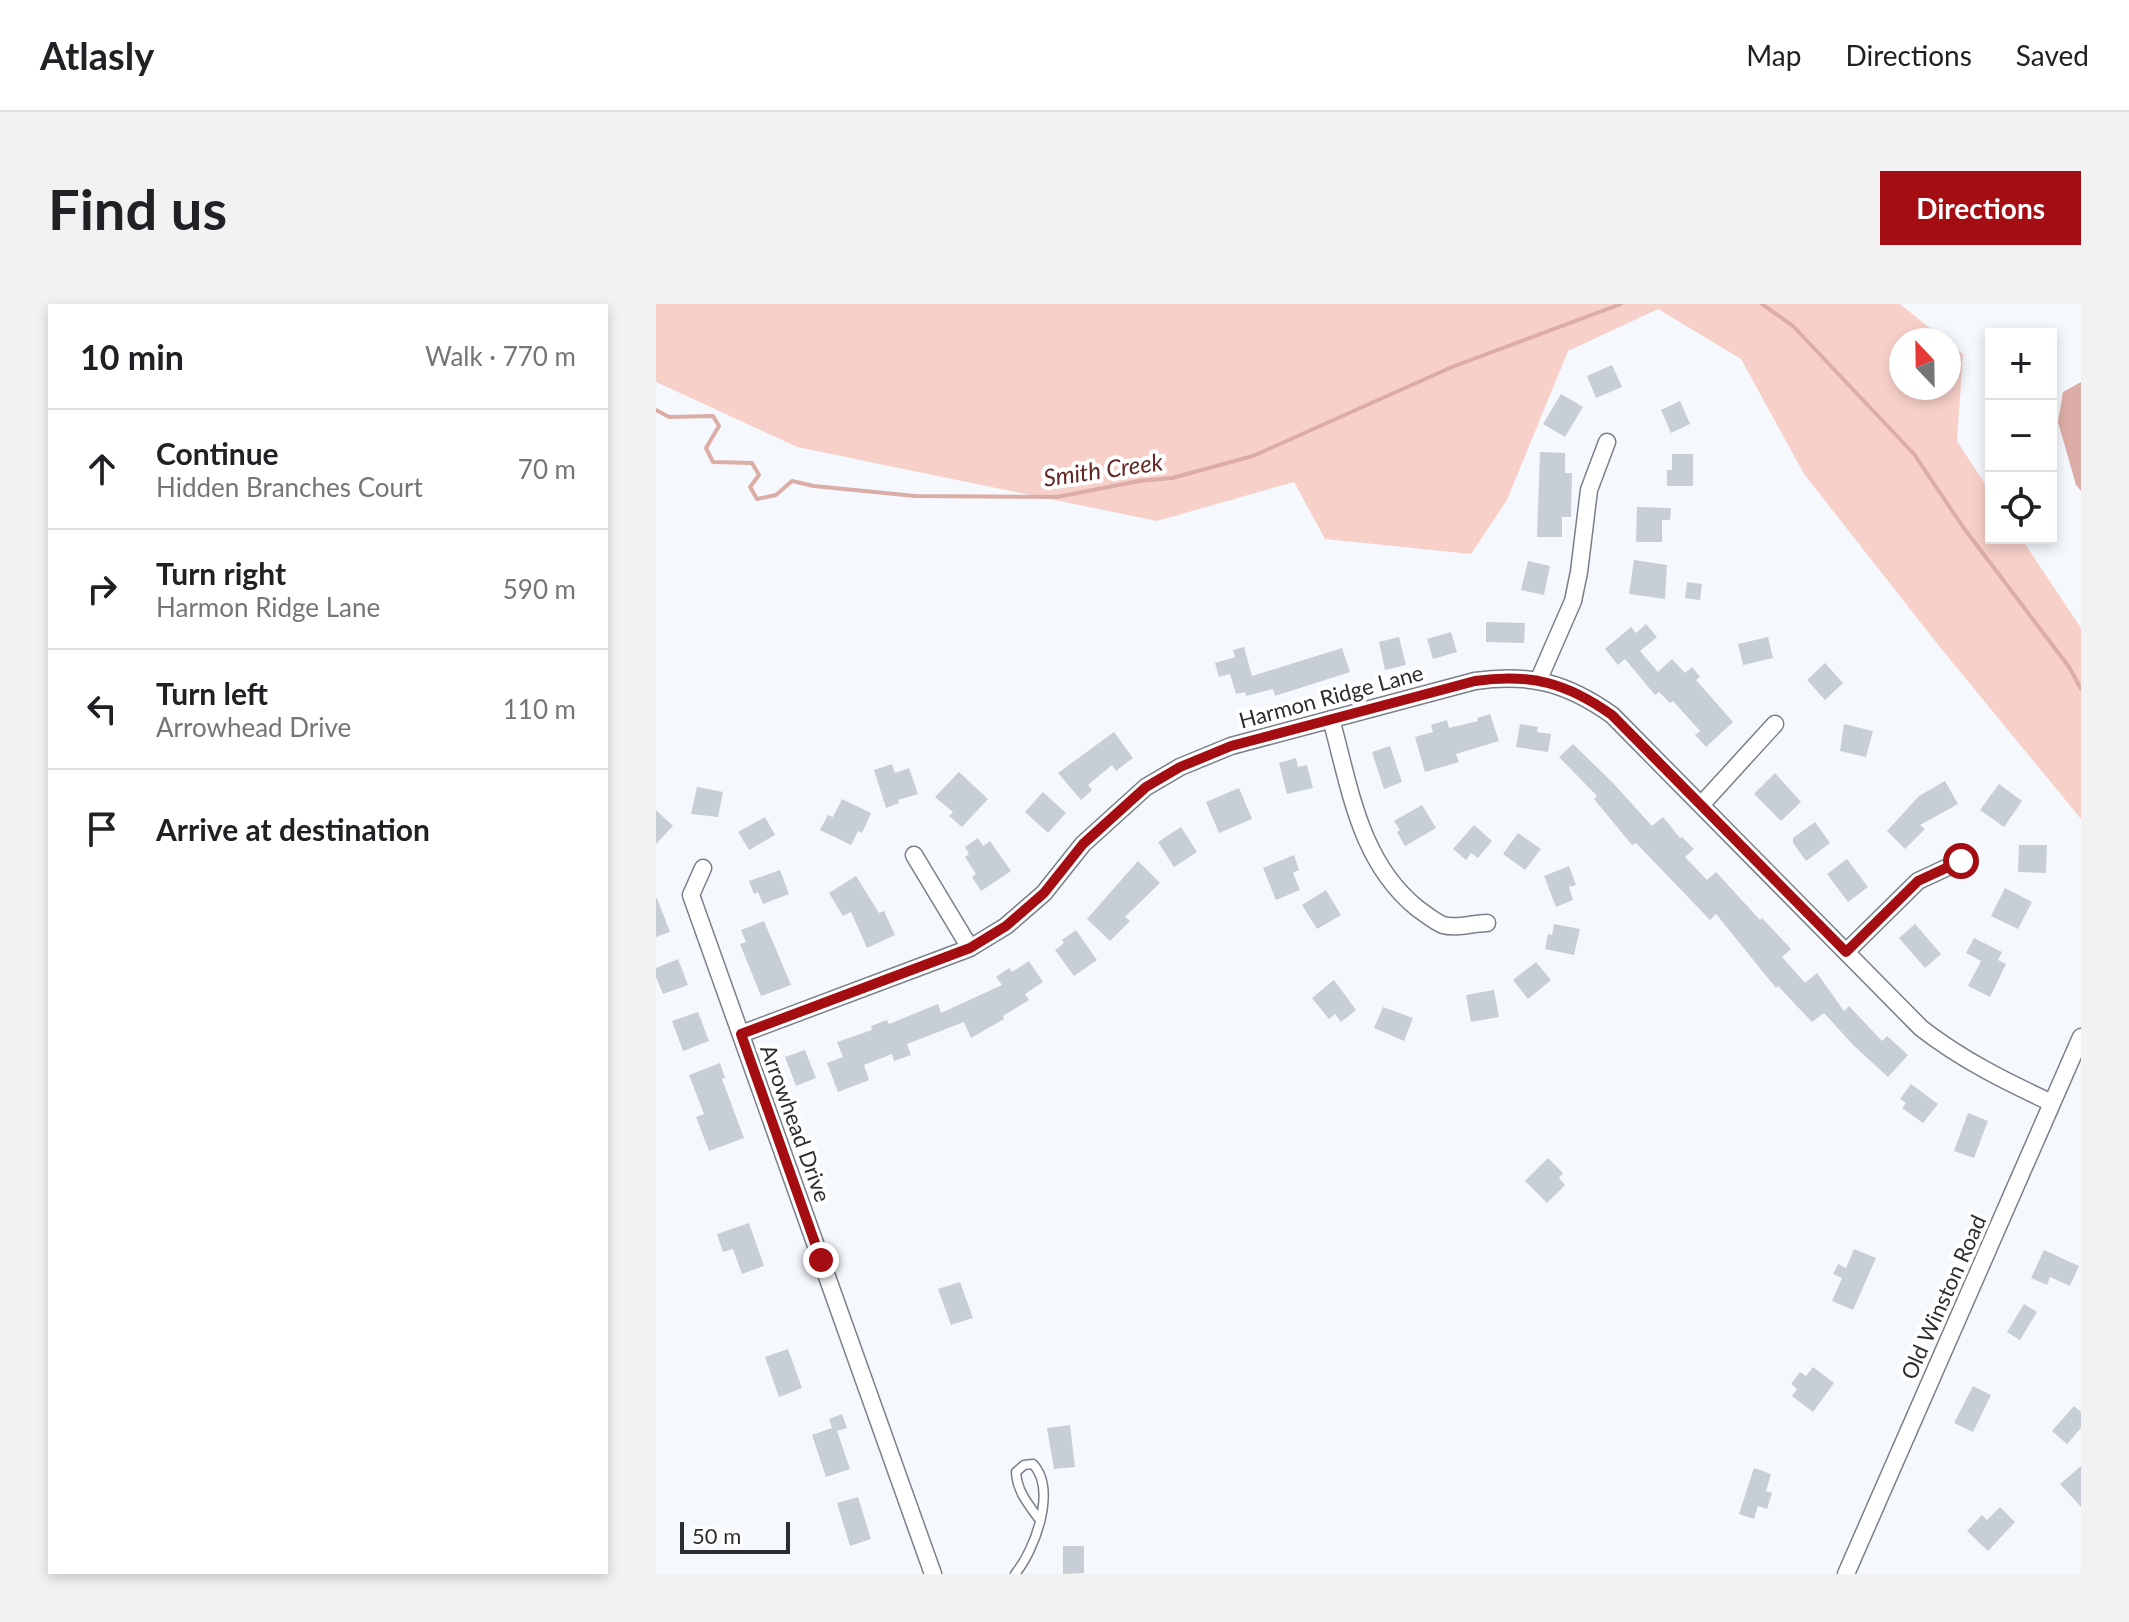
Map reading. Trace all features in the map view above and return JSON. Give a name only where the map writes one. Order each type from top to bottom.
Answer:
[{"type":"street","points":[[1539,679],[1573,601],[1589,490],[1607,442]]},
{"type":"street","name":"Harmon Ridge Lane","points":[[741,1034],[970,948],[1006,926],[1044,893],[1083,844],[1146,787],[1202,756],[1475,681],[1500,677],[1539,679],[1571,690],[1612,715],[1921,1028],[1982,1070],[2052,1103]]},
{"type":"street","points":[[1331,719],[1361,830],[1388,879],[1420,911],[1444,926],[1487,923]]},
{"type":"street","points":[[1701,805],[1775,724]]},
{"type":"street","points":[[914,855],[970,948]]},
{"type":"street","points":[[1846,952],[1918,881],[1961,861]]},
{"type":"street","name":"Arrowhead Drive","points":[[703,868],[691,895],[933,1574]]},
{"type":"street","name":"Old Winston Road","points":[[1846,1574],[2081,1037]]},
{"type":"lane","points":[[1015,1574],[1033,1543],[1039,1519],[1044,1486],[1040,1472],[1033,1464],[1024,1465],[1016,1472],[1017,1482],[1039,1519]]},
{"type":"shaded area","points":[[656,304],[1900,304],[1930,328],[1889,328],[1889,400],[1960,400],[1957,441],[1985,484],[1985,544],[2025,544],[2081,628],[2081,819],[1939,646],[1804,474],[1741,359],[1658,309],[1568,351],[1507,500],[1471,554],[1325,539],[1294,482],[1157,521],[797,447],[656,382]]},
{"type":"shaded area","points":[[2081,382],[2081,491],[2076,485],[2058,422],[2063,392]]},
{"type":"building","points":[[1612,365],[1622,387],[1596,398],[1587,376]]},
{"type":"building","points":[[1561,394],[1583,407],[1565,437],[1543,424]]},
{"type":"building","points":[[1680,401],[1690,424],[1671,433],[1661,410]]},
{"type":"building","points":[[1540,452],[1565,453],[1565,473],[1572,473],[1571,517],[1562,517],[1562,537],[1537,537]]},
{"type":"building","points":[[1672,454],[1693,454],[1693,486],[1667,486],[1667,470],[1672,470]]},
{"type":"building","points":[[1637,507],[1671,508],[1670,520],[1662,520],[1662,542],[1636,542]]},
{"type":"building","points":[[1634,560],[1667,565],[1665,599],[1629,594]]},
{"type":"building","points":[[1528,561],[1550,566],[1544,595],[1521,590]]},
{"type":"building","points":[[1687,582],[1702,584],[1700,600],[1685,598]]},
{"type":"building","points":[[1486,622],[1525,623],[1524,643],[1486,642]]},
{"type":"building","points":[[1646,624],[1657,637],[1640,651],[1658,672],[1672,659],[1685,673],[1692,667],[1700,677],[1696,680],[1733,722],[1706,747],[1695,735],[1700,731],[1673,701],[1670,703],[1659,692],[1655,695],[1625,659],[1618,665],[1605,649],[1631,627],[1636,633]]},
{"type":"building","points":[[1451,632],[1457,652],[1433,659],[1427,639]]},
{"type":"building","points":[[1399,637],[1406,665],[1385,670],[1379,642]]},
{"type":"building","points":[[1768,637],[1773,658],[1743,665],[1738,644]]},
{"type":"building","points":[[1244,647],[1252,676],[1342,648],[1350,672],[1275,696],[1273,689],[1246,696],[1245,692],[1236,694],[1230,674],[1219,677],[1215,663],[1235,657],[1233,650]]},
{"type":"building","points":[[1825,663],[1843,683],[1825,700],[1807,680]]},
{"type":"building","points":[[1490,714],[1499,741],[1456,754],[1459,762],[1425,772],[1415,737],[1433,732],[1431,725],[1447,720],[1449,728],[1478,721],[1477,718]]},
{"type":"building","points":[[1520,724],[1538,727],[1537,732],[1551,734],[1548,752],[1516,747]]},
{"type":"building","points":[[1844,724],[1873,731],[1866,757],[1840,751]]},
{"type":"building","points":[[1114,732],[1133,758],[1116,771],[1112,765],[1088,785],[1092,790],[1081,800],[1058,773]]},
{"type":"building","points":[[1573,744],[1652,826],[1663,817],[1680,838],[1694,849],[1685,857],[1707,880],[1716,872],[1760,920],[1762,918],[1791,949],[1782,957],[1805,983],[1817,973],[1844,1011],[1849,1006],[1882,1041],[1887,1036],[1908,1055],[1888,1077],[1824,1013],[1812,1022],[1778,986],[1776,988],[1716,914],[1710,920],[1636,843],[1632,845],[1594,799],[1597,796],[1559,757]]},
{"type":"building","points":[[1390,746],[1402,782],[1384,789],[1372,752]]},
{"type":"building","points":[[1296,758],[1298,767],[1307,765],[1313,788],[1287,794],[1279,763]]},
{"type":"building","points":[[892,764],[895,773],[909,768],[918,794],[898,800],[899,803],[886,808],[874,770]]},
{"type":"building","points":[[959,772],[988,799],[962,827],[949,816],[953,812],[935,797]]},
{"type":"building","points":[[1775,773],[1801,802],[1781,821],[1754,794]]},
{"type":"building","points":[[1945,781],[1958,804],[1920,825],[1925,829],[1905,849],[1887,831],[1919,796]]},
{"type":"building","points":[[1999,784],[2022,801],[2004,827],[1980,810]]},
{"type":"building","points":[[697,787],[723,792],[718,817],[691,814]]},
{"type":"building","points":[[1239,788],[1252,819],[1219,833],[1206,802]]},
{"type":"building","points":[[1043,792],[1066,813],[1048,833],[1025,812]]},
{"type":"building","points":[[842,799],[871,813],[862,833],[858,831],[851,845],[820,830],[828,815],[833,817]]},
{"type":"building","points":[[1422,805],[1436,828],[1405,846],[1394,821]]},
{"type":"building","points":[[656,810],[673,826],[656,844]]},
{"type":"building","points":[[765,817],[775,835],[749,850],[738,832]]},
{"type":"building","points":[[1815,822],[1830,843],[1806,861],[1793,843],[1793,838]]},
{"type":"building","points":[[1474,825],[1492,841],[1478,858],[1471,853],[1466,860],[1453,849]]},
{"type":"building","points":[[1181,827],[1197,852],[1174,867],[1158,842]]},
{"type":"building","points":[[1518,833],[1541,849],[1525,870],[1503,854]]},
{"type":"building","points":[[978,838],[983,846],[990,841],[1011,871],[981,891],[972,877],[976,874],[965,857],[969,854],[965,847]]},
{"type":"building","points":[[2019,845],[2047,845],[2046,873],[2018,872]]},
{"type":"building","points":[[1294,855],[1299,870],[1293,873],[1300,890],[1276,900],[1263,868]]},
{"type":"building","points":[[1847,859],[1868,887],[1848,902],[1827,874]]},
{"type":"building","points":[[1138,861],[1160,883],[1125,917],[1130,921],[1110,941],[1087,919]]},
{"type":"building","points":[[1569,866],[1576,885],[1569,887],[1573,900],[1556,907],[1544,876]]},
{"type":"building","points":[[780,870],[789,894],[763,904],[758,892],[754,894],[749,881]]},
{"type":"building","points":[[856,876],[879,913],[884,911],[895,935],[867,948],[851,912],[843,916],[829,893]]},
{"type":"building","points":[[2005,888],[2032,902],[2018,929],[1991,916]]},
{"type":"building","points":[[1326,890],[1341,915],[1317,929],[1302,905]]},
{"type":"building","points":[[656,899],[670,932],[656,937]]},
{"type":"building","points":[[764,921],[791,985],[761,996],[740,944],[746,942],[741,930]]},
{"type":"building","points":[[1554,924],[1580,929],[1574,955],[1545,949]]},
{"type":"building","points":[[1915,924],[1941,954],[1925,968],[1899,938]]},
{"type":"building","points":[[1076,930],[1097,960],[1074,976],[1055,950],[1064,943],[1062,940]]},
{"type":"building","points":[[1974,938],[2002,952],[1998,960],[2006,964],[1990,997],[1968,986],[1981,961],[1966,953]]},
{"type":"building","points":[[678,959],[688,985],[663,994],[656,968]]},
{"type":"building","points":[[1029,961],[1043,982],[1025,994],[1029,1000],[1003,1016],[1004,1019],[971,1038],[964,1022],[907,1044],[911,1055],[894,1061],[892,1054],[864,1065],[869,1080],[838,1092],[827,1063],[843,1057],[837,1042],[872,1030],[871,1026],[887,1020],[889,1024],[938,1004],[941,1013],[1002,985],[996,977],[1009,968],[1012,972]]},
{"type":"building","points":[[1536,962],[1551,980],[1528,999],[1513,980]]},
{"type":"building","points":[[1334,980],[1356,1010],[1341,1022],[1335,1014],[1329,1019],[1312,998]]},
{"type":"building","points":[[1494,990],[1499,1017],[1471,1022],[1466,995]]},
{"type":"building","points":[[1383,1007],[1413,1018],[1404,1041],[1374,1028]]},
{"type":"building","points":[[698,1012],[709,1041],[683,1051],[672,1021]]},
{"type":"building","points":[[805,1050],[816,1078],[796,1086],[785,1057]]},
{"type":"building","points":[[720,1063],[725,1078],[722,1079],[744,1138],[709,1151],[696,1117],[704,1114],[689,1075]]},
{"type":"building","points":[[1911,1084],[1938,1104],[1923,1123],[1902,1108],[1906,1103],[1900,1099]]},
{"type":"building","points":[[1968,1113],[1988,1121],[1974,1158],[1954,1151]]},
{"type":"building","points":[[1548,1158],[1563,1173],[1559,1178],[1565,1185],[1547,1203],[1525,1181]]},
{"type":"building","points":[[749,1223],[764,1266],[742,1274],[733,1249],[723,1252],[717,1234]]},
{"type":"building","points":[[1854,1249],[1876,1258],[1853,1310],[1832,1301],[1842,1278],[1833,1274],[1838,1264],[1846,1268]]},
{"type":"building","points":[[2044,1250],[2079,1266],[2070,1286],[2050,1277],[2047,1285],[2031,1278]]},
{"type":"building","points":[[960,1282],[973,1318],[951,1325],[938,1289]]},
{"type":"building","points":[[2024,1304],[2037,1312],[2020,1340],[2007,1332]]},
{"type":"building","points":[[788,1349],[802,1388],[779,1397],[765,1357]]},
{"type":"building","points":[[1813,1367],[1834,1383],[1813,1412],[1792,1396],[1797,1389],[1791,1384],[1800,1372],[1806,1376]]},
{"type":"building","points":[[1973,1386],[1991,1395],[1973,1432],[1954,1423]]},
{"type":"building","points":[[2074,1406],[2081,1412],[2081,1428],[2067,1444],[2052,1431]]},
{"type":"building","points":[[842,1414],[847,1428],[837,1431],[850,1469],[826,1477],[812,1435],[832,1428],[829,1419]]},
{"type":"building","points":[[1070,1425],[1075,1467],[1054,1469],[1047,1428]]},
{"type":"building","points":[[2081,1466],[2081,1507],[2060,1484]]},
{"type":"building","points":[[1754,1468],[1771,1474],[1766,1491],[1772,1493],[1767,1509],[1758,1506],[1754,1519],[1739,1514]]},
{"type":"building","points":[[858,1497],[871,1539],[850,1546],[837,1503]]},
{"type":"building","points":[[2000,1507],[2015,1522],[1988,1551],[1967,1531],[1982,1515],[1987,1520]]},
{"type":"building","points":[[1063,1546],[1084,1546],[1084,1573],[1063,1574]]},
{"type":"waterway","name":"Smith Creek","points":[[656,410],[669,417],[713,416],[719,426],[706,448],[713,462],[752,463],[759,475],[750,487],[757,499],[776,495],[792,481],[915,496],[1057,497],[1139,481],[1172,478],[1253,456],[1452,367],[1621,304]]},
{"type":"waterway","name":"Smith Creek","points":[[1762,304],[1793,326],[1914,454],[1963,527],[2069,667],[2081,689]]},
{"type":"route","points":[[821,1260],[741,1034],[970,948],[1006,926],[1044,893],[1083,844],[1146,787],[1202,756],[1475,681],[1500,677],[1539,679],[1571,690],[1612,715],[1846,952],[1918,881],[1961,861]]}]
